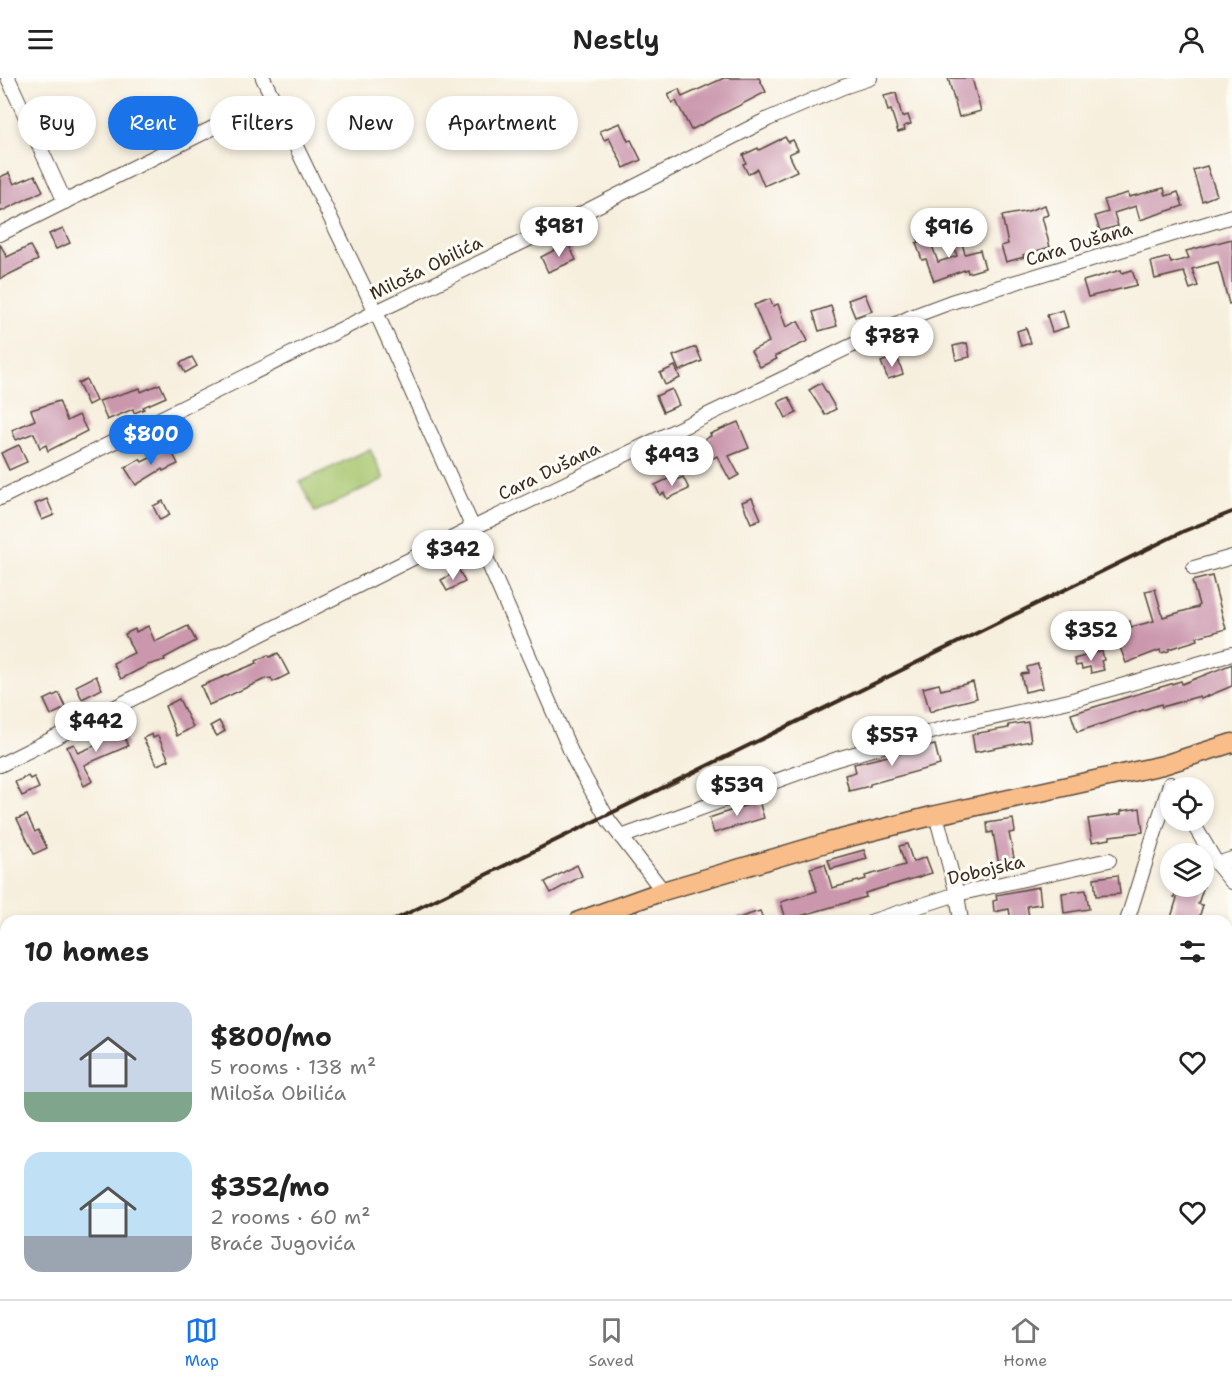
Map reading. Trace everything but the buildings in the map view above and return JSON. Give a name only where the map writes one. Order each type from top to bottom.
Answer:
[{"type":"main road","points":[[596,915],[663,891],[829,842],[936,814],[1163,765],[1232,743]]},
{"type":"street","points":[[8,78],[64,202]]},
{"type":"street","points":[[263,78],[272,96]]},
{"type":"street","name":"Miloša Obilića","points":[[0,498],[376,312],[573,218],[768,119],[870,78]]},
{"type":"street","points":[[0,234],[210,129]]},
{"type":"street","points":[[298,150],[376,312],[574,761],[606,816],[663,891]]},
{"type":"street","name":"Cara Dušana","points":[[0,765],[473,528],[911,317],[951,302],[1232,216]]},
{"type":"street","points":[[1194,568],[1232,557]]},
{"type":"street","points":[[621,837],[848,756],[942,729],[1069,701],[1232,654]]},
{"type":"street","points":[[1163,765],[1167,777]]},
{"type":"street","points":[[936,814],[957,894],[960,915]]},
{"type":"street","points":[[1129,915],[1160,817]]},
{"type":"street","points":[[1198,831],[1217,864],[1232,882]]},
{"type":"street","name":"Dobojska","points":[[892,915],[957,894],[1109,860]]},
{"type":"street","points":[[1217,864],[1232,860]]},
{"type":"green space","points":[[370,449],[384,479],[315,512],[300,482]]},
{"type":"railway","points":[[404,915],[1184,531],[1232,512]]}]
